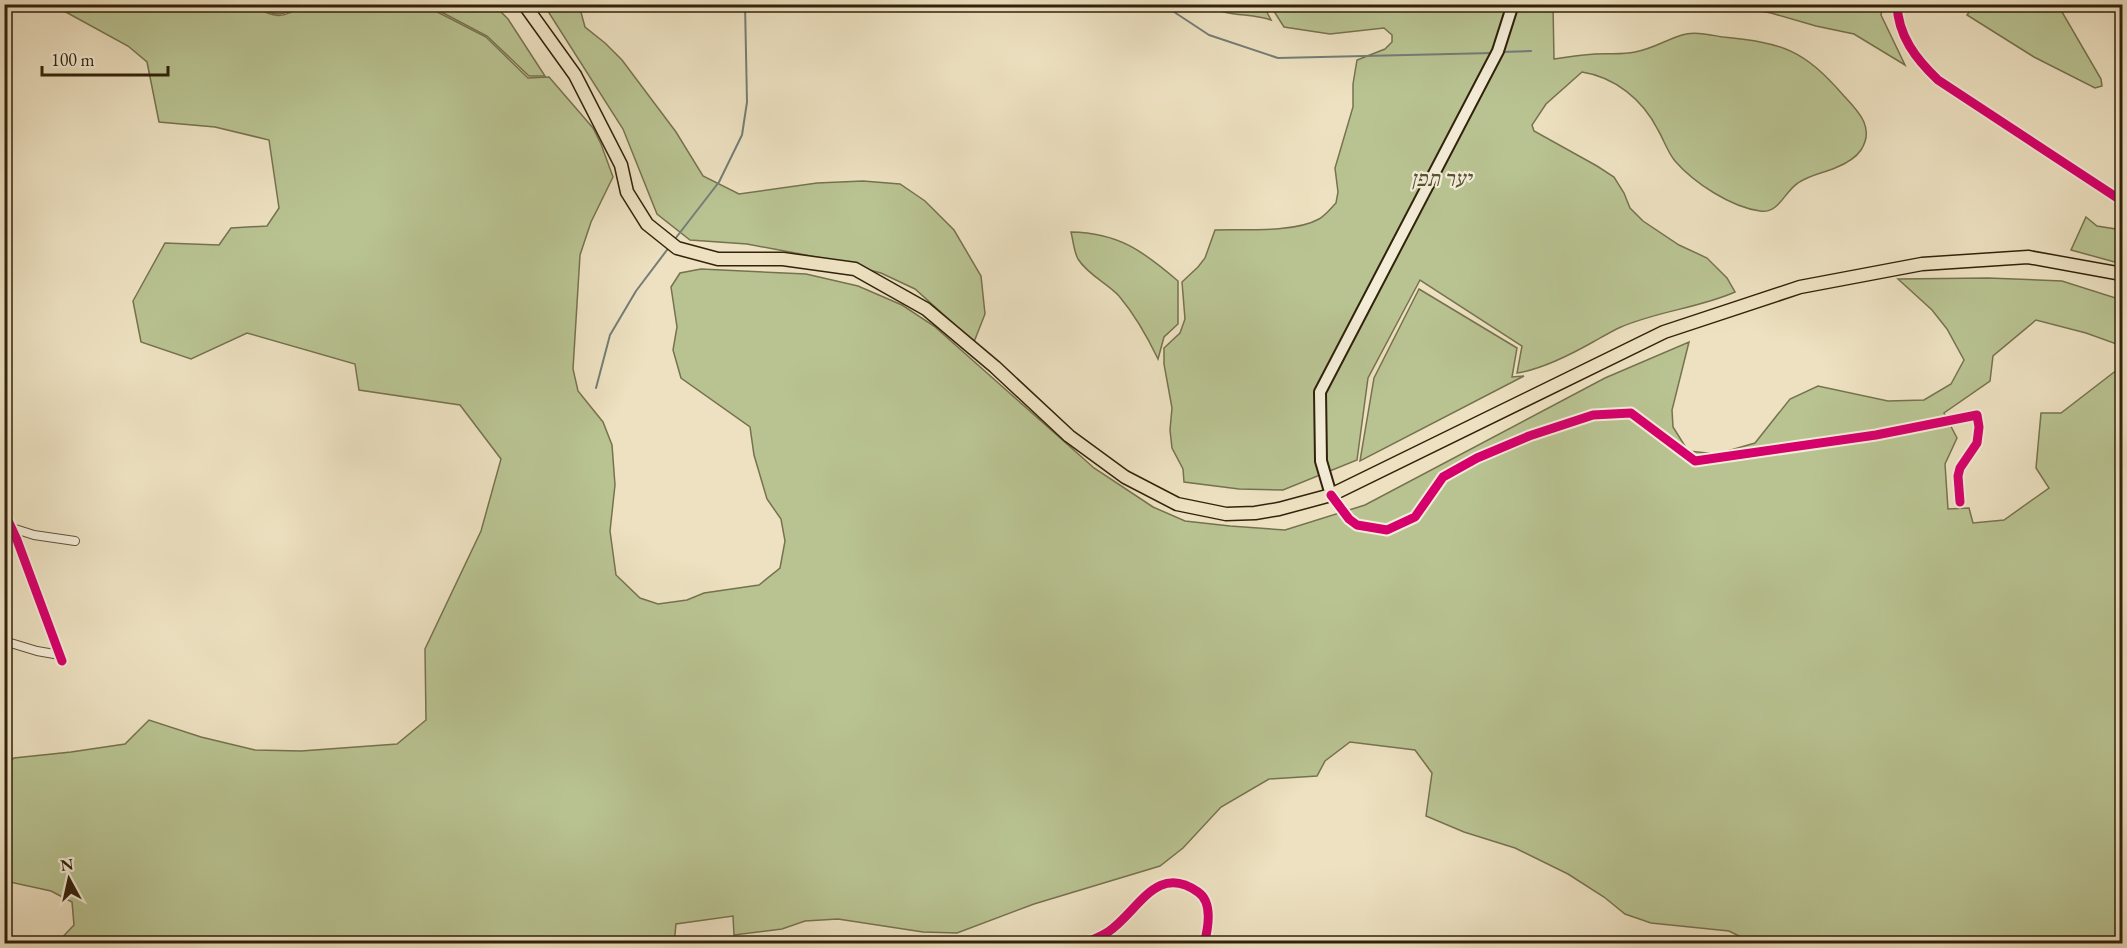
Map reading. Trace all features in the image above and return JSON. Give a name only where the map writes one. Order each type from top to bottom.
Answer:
[{"type":"main road","points":[[524,4],[575,75],[621,165],[627,192],[647,224],[677,248],[718,259],[783,259],[855,269],[927,309],[995,367],[1069,436],[1125,477],[1177,504],[1226,514],[1280,509],[1331,495],[1664,332],[1800,287],[1922,264],[2028,257],[2122,274]]},
{"type":"main road","points":[[1331,495],[1321,460],[1320,392],[1498,51],[1513,4]]},
{"type":"street","points":[[1897,4],[1903,35],[1917,59],[1938,80],[2122,201]]},
{"type":"street","points":[[1331,495],[1349,519],[1357,525],[1387,530],[1415,517],[1443,477],[1477,458],[1529,436],[1593,416],[1631,413],[1695,461],[1876,435],[1977,415],[1979,427],[1977,443],[1960,468],[1958,476],[1960,502]]},
{"type":"street","points":[[4,512],[61,658],[4,641]]},
{"type":"street","points":[[12,528],[34,535],[75,541]]},
{"type":"street","points":[[1083,944],[1109,932],[1144,896],[1168,882],[1185,883],[1202,894],[1209,916],[1204,944]]},
{"type":"green space","points":[[53,5],[251,5],[278,16],[290,13],[304,5],[424,5],[486,37],[528,78],[549,77],[593,128],[613,177],[591,222],[580,255],[573,369],[578,391],[603,422],[612,445],[615,485],[610,531],[616,575],[640,598],[658,604],[687,600],[704,593],[759,585],[780,568],[785,541],[781,519],[767,499],[754,455],[750,427],[681,378],[673,350],[677,327],[671,287],[680,273],[701,269],[806,274],[858,286],[902,305],[934,326],[1094,468],[1153,507],[1185,521],[1285,530],[1365,505],[1605,378],[1689,342],[1672,410],[1673,427],[1688,451],[1717,454],[1755,443],[1790,399],[1818,386],[1888,401],[1924,400],[1951,384],[1964,360],[1947,329],[1932,310],[1898,279],[1988,278],[2062,281],[2122,300],[2122,346],[2086,333],[2036,320],[1993,356],[1990,381],[1944,413],[1957,438],[1945,464],[1948,509],[1969,508],[1973,523],[2004,520],[2049,488],[2036,468],[2041,413],[2061,413],[2122,366],[2122,943],[1755,944],[1729,931],[1651,923],[1625,914],[1604,897],[1568,874],[1515,848],[1464,832],[1426,816],[1432,773],[1415,750],[1350,742],[1325,761],[1317,776],[1269,779],[1221,807],[1183,848],[1160,866],[1034,904],[957,933],[923,932],[838,919],[805,921],[782,929],[734,935],[733,916],[676,924],[674,944],[57,943],[74,925],[72,902],[51,891],[5,881],[4,766],[14,758],[125,744],[149,720],[201,737],[255,750],[301,751],[397,744],[426,720],[425,649],[481,531],[501,459],[460,405],[359,390],[355,364],[247,333],[191,359],[141,342],[133,301],[165,243],[219,245],[231,228],[267,226],[279,208],[269,140],[215,127],[159,122],[147,62],[128,46]]},
{"type":"green space","points":[[255,5],[301,5],[283,14],[278,14]]},
{"type":"green space","points":[[428,5],[494,5],[508,19],[545,76],[529,76],[487,36]]},
{"type":"green space","points":[[544,5],[579,5],[585,27],[622,60],[676,132],[703,176],[739,194],[817,183],[863,181],[900,184],[925,201],[954,230],[981,276],[985,314],[974,342],[915,289],[881,273],[827,259],[747,244],[690,240],[657,214],[623,129]]},
{"type":"green space","points":[[1207,5],[1263,5],[1271,20],[1230,13]]},
{"type":"green space","name":"יער תפן","points":[[1270,5],[1553,5],[1554,59],[1590,54],[1635,52],[1692,33],[1761,42],[1791,51],[1804,58],[1829,80],[1860,114],[1866,127],[1865,142],[1853,159],[1802,180],[1772,209],[1760,211],[1749,209],[1725,199],[1692,178],[1675,161],[1652,119],[1627,92],[1606,79],[1582,72],[1546,104],[1532,125],[1534,131],[1614,177],[1630,208],[1643,221],[1679,245],[1707,258],[1727,278],[1735,292],[1635,322],[1556,361],[1517,373],[1522,346],[1420,280],[1368,378],[1357,460],[1283,490],[1239,489],[1184,482],[1183,469],[1172,448],[1170,430],[1172,408],[1164,364],[1164,348],[1180,333],[1185,319],[1182,282],[1205,258],[1215,230],[1296,226],[1319,219],[1336,203],[1338,192],[1335,168],[1353,107],[1353,84],[1357,60],[1385,49],[1392,42],[1392,35],[1384,28],[1330,34],[1284,27]]},
{"type":"green space","points":[[1727,5],[1883,5],[1881,15],[1905,65],[1854,34],[1771,13]]},
{"type":"green space","points":[[1974,5],[2058,5],[2101,79],[2102,86],[2095,88],[2034,57],[1967,15]]},
{"type":"green space","points":[[2086,217],[2097,226],[2122,230],[2122,264],[2071,250]]},
{"type":"green space","points":[[1071,232],[1088,233],[1117,240],[1153,261],[1178,281],[1178,324],[1164,337],[1158,359],[1125,303],[1114,291],[1087,270],[1078,259]]},
{"type":"green space","points":[[1419,289],[1517,348],[1512,377],[1524,376],[1360,461],[1374,378]]},
{"type":"waterway","points":[[675,239],[719,182],[742,135],[747,102],[745,4]]},
{"type":"waterway","points":[[1162,4],[1209,35],[1278,58],[1493,53]]},
{"type":"waterway","points":[[1501,52],[1531,51]]},
{"type":"waterway","points":[[596,388],[610,335],[636,291],[670,246]]},
{"type":"cycle path","points":[[1897,4],[1898,16],[1905,37],[1922,64],[1938,80],[2122,201]]},
{"type":"cycle path","points":[[1331,495],[1349,519],[1357,525],[1387,530],[1415,517],[1443,477],[1477,458],[1529,436],[1593,415],[1631,413],[1695,461],[1876,435],[1977,415],[1979,427],[1977,443],[1960,468],[1958,476],[1960,502]]},
{"type":"cycle path","points":[[4,512],[17,540],[62,661]]},
{"type":"cycle path","points":[[1083,944],[1108,932],[1148,893],[1159,886],[1170,883],[1183,884],[1203,896],[1208,909],[1204,944]]}]
